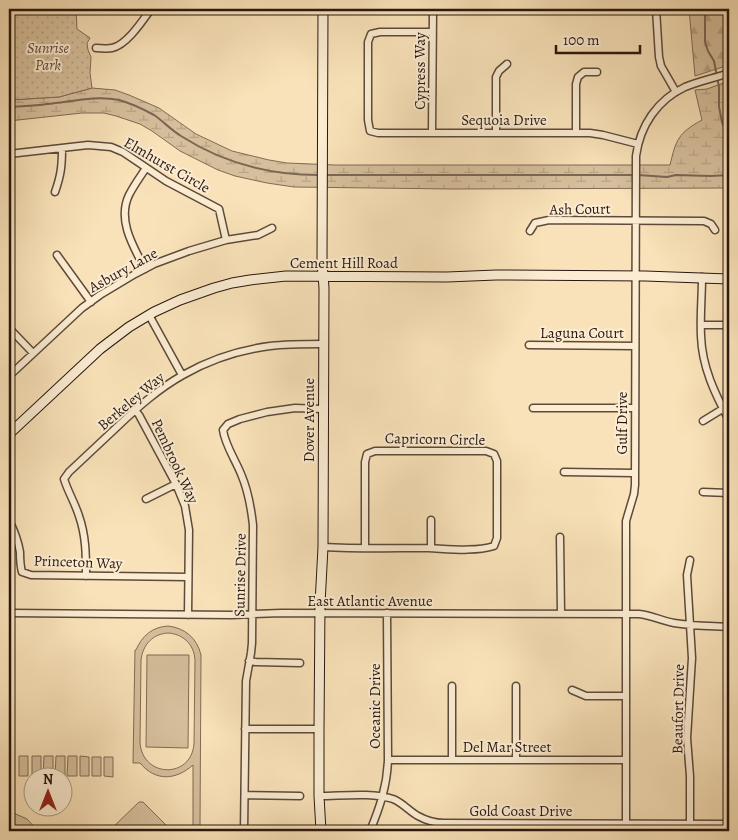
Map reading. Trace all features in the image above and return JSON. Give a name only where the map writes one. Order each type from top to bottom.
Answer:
[{"type":"main road","name":"Dover Avenue","points":[[321,831],[319,729],[320,613],[323,547],[324,9]]},
{"type":"main road","name":"Cement Hill Road","points":[[10,429],[100,349],[129,328],[167,306],[232,283],[280,276],[447,277],[496,274],[729,279]]},
{"type":"street","points":[[96,48],[112,48],[119,45],[138,27],[151,9]]},
{"type":"street","name":"Cypress Way","points":[[432,133],[433,9]]},
{"type":"street","points":[[656,9],[661,66],[676,92]]},
{"type":"street","name":"Sequoia Drive","points":[[432,32],[380,32],[371,34],[368,42],[368,120],[370,131],[378,133],[576,133],[596,134],[638,144]]},
{"type":"street","points":[[496,133],[496,77],[499,70],[507,64]]},
{"type":"street","points":[[576,133],[576,84],[578,77],[584,72],[597,72]]},
{"type":"street","name":"Gulf Drive","points":[[626,823],[626,521],[634,494],[636,156],[643,130],[660,105],[676,92],[691,85],[729,73]]},
{"type":"street","name":"Elmhurst Circle","points":[[9,154],[88,145],[111,147],[123,152],[166,181],[219,209],[226,240]]},
{"type":"street","points":[[55,192],[61,176],[62,148]]},
{"type":"street","points":[[145,269],[129,236],[124,216],[128,196],[146,168]]},
{"type":"street","name":"Ash Court","points":[[530,231],[535,223],[549,220],[704,221],[711,224],[715,230]]},
{"type":"street","name":"Asbury Lane","points":[[9,376],[66,323],[91,302],[120,282],[145,269],[189,251],[226,240],[258,235],[272,228]]},
{"type":"street","points":[[57,255],[91,302]]},
{"type":"street","points":[[702,277],[701,325],[706,368],[711,384],[726,407],[729,420]]},
{"type":"street","points":[[149,315],[182,375]]},
{"type":"street","points":[[701,325],[729,325]]},
{"type":"street","points":[[9,328],[33,353]]},
{"type":"street","name":"Berkeley Way","points":[[86,576],[84,532],[64,479],[69,472],[149,397],[182,375],[216,359],[253,349],[292,344],[323,344]]},
{"type":"street","name":"Laguna Court","points":[[529,345],[635,346]]},
{"type":"street","points":[[703,421],[726,407]]},
{"type":"street","name":"Sunrise Drive","points":[[244,831],[246,681],[251,653],[253,530],[251,508],[242,475],[224,438],[223,430],[228,424],[266,412],[295,408],[323,409]]},
{"type":"street","points":[[533,408],[635,408]]},
{"type":"street","name":"Pembrook Way","points":[[135,410],[176,484],[187,517],[189,530],[188,615]]},
{"type":"street","name":"Capricorn Circle","points":[[323,547],[365,548],[485,548],[494,546],[497,538],[497,461],[494,454],[486,451],[375,451],[367,454],[365,462],[365,548]]},
{"type":"street","points":[[564,472],[634,473]]},
{"type":"street","points":[[146,499],[176,484]]},
{"type":"street","points":[[703,492],[729,492]]},
{"type":"street","name":"Princeton Way","points":[[9,520],[18,541],[22,572],[31,575],[188,577]]},
{"type":"street","points":[[431,520],[431,548]]},
{"type":"street","points":[[560,537],[561,614]]},
{"type":"street","name":"Beaufort Drive","points":[[690,560],[687,576],[691,671],[687,738],[690,776],[690,824]]},
{"type":"street","name":"East Atlantic Avenue","points":[[9,613],[188,615],[320,613],[626,614],[648,615],[669,622],[690,625],[729,627]]},
{"type":"street","name":"Oceanic Drive","points":[[370,831],[383,797],[388,760],[388,614]]},
{"type":"street","points":[[249,661],[300,662]]},
{"type":"street","points":[[452,686],[452,760]]},
{"type":"street","points":[[516,686],[516,760]]},
{"type":"street","points":[[572,690],[586,696],[626,696]]},
{"type":"street","points":[[245,729],[319,729]]},
{"type":"street","name":"Del Mar Street","points":[[388,760],[626,760]]},
{"type":"street","points":[[245,796],[300,796]]},
{"type":"street","name":"Gold Coast Drive","points":[[319,796],[383,797],[403,804],[417,816],[427,821],[458,826],[626,823],[729,824]]},
{"type":"street","points":[[522,824],[522,831]]},
{"type":"street","points":[[586,824],[586,831]]},
{"type":"street","points":[[650,824],[650,831]]},
{"type":"green space","name":"Sunrise Park","points":[[9,9],[76,9],[77,29],[90,38],[87,43],[91,57],[90,73],[92,88],[59,97],[9,100]]},
{"type":"green space","points":[[689,9],[729,9],[729,65],[695,76]]},
{"type":"green space","points":[[729,81],[729,188],[453,189],[294,187],[235,176],[218,170],[180,151],[140,124],[104,113],[82,113],[9,121],[9,100],[59,97],[92,88],[115,90],[159,108],[196,134],[232,151],[287,163],[335,165],[670,165],[679,138],[688,129],[702,120],[695,90],[707,89]]},
{"type":"green space","points":[[162,627],[174,627],[185,632],[197,644],[201,655],[200,827],[193,827],[193,765],[180,774],[166,777],[153,773],[140,763],[133,763],[135,650],[148,633]],"holes":[[[173,634],[187,641],[194,654],[194,744],[191,755],[185,764],[167,770],[149,763],[143,755],[140,743],[141,660],[146,645],[153,638],[158,635]]]},
{"type":"green space","points":[[147,655],[189,655],[188,748],[146,747]]},
{"type":"green space","points":[[19,756],[28,756],[28,768],[22,768],[22,776],[19,776]]},
{"type":"green space","points":[[32,756],[41,756],[41,768],[32,768]]},
{"type":"green space","points":[[44,756],[53,756],[53,768],[43,768]]},
{"type":"green space","points":[[56,756],[65,756],[65,768],[55,768]]},
{"type":"green space","points":[[68,756],[77,756],[77,776],[72,776],[72,768],[67,768]]},
{"type":"green space","points":[[80,756],[89,757],[89,776],[80,776]]},
{"type":"green space","points":[[92,757],[101,757],[101,776],[92,776]]},
{"type":"green space","points":[[104,757],[113,757],[113,777],[104,776]]},
{"type":"green space","points":[[139,802],[143,802],[172,831],[109,831]]},
{"type":"green space","points":[[9,811],[27,819],[38,831],[9,831]]},
{"type":"waterway","points":[[705,9],[705,42],[714,61],[719,87],[719,107],[722,122],[729,138]]},
{"type":"waterway","points":[[9,107],[92,99],[119,100],[137,106],[154,115],[181,136],[230,160],[264,170],[318,175]]},
{"type":"waterway","points":[[325,175],[633,175]]},
{"type":"waterway","points":[[638,175],[667,177],[676,175],[729,175]]}]
